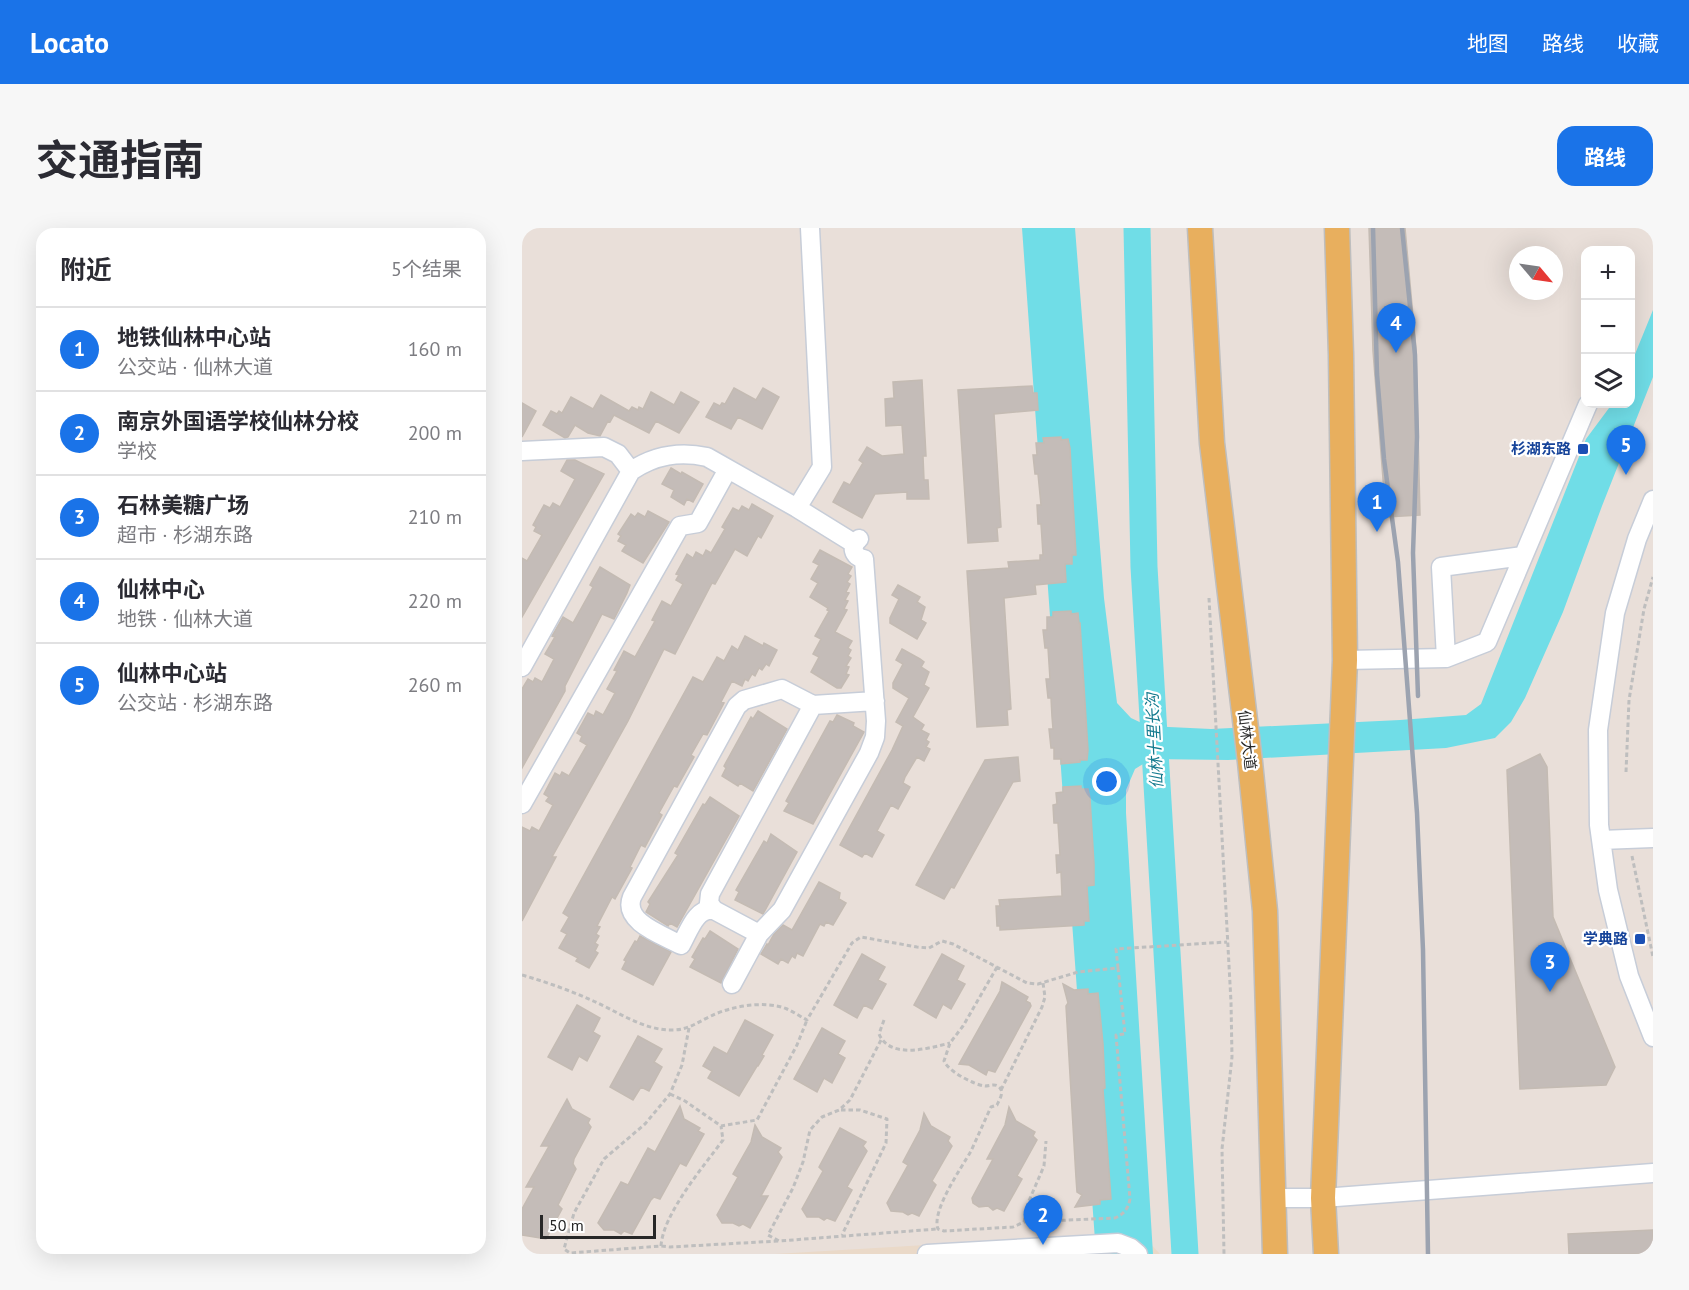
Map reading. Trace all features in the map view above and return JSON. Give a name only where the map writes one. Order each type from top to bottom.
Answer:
[{"type":"main road","name":"仙林大道","points":[[1200,228],[1212,444],[1250,762],[1265,911],[1275,1254]]},
{"type":"main road","points":[[1326,1254],[1323,1198],[1345,660],[1337,228]]},
{"type":"street","points":[[797,508],[822,467],[810,228]]},
{"type":"street","points":[[1345,660],[1446,657],[1487,642],[1586,408]]},
{"type":"street","points":[[522,450],[604,447],[618,454],[631,471]]},
{"type":"street","points":[[522,667],[631,471],[656,458],[682,453],[707,457],[857,541],[853,551],[855,555],[864,559],[875,701],[876,729],[870,753],[782,910],[759,934],[732,984]]},
{"type":"street","points":[[522,804],[680,526],[698,523],[728,469]]},
{"type":"street","points":[[1653,500],[1637,539],[1615,613],[1598,730],[1599,825],[1608,890],[1629,976],[1653,1037]]},
{"type":"street","points":[[1446,657],[1441,567],[1523,556]]},
{"type":"street","points":[[714,910],[705,910],[699,914],[681,945],[635,919],[630,906],[632,897],[737,705],[744,700],[783,689],[813,705],[875,701]]},
{"type":"street","points":[[759,934],[714,910],[709,903],[710,894],[813,705]]},
{"type":"street","points":[[1601,840],[1653,838]]},
{"type":"street","points":[[1274,1198],[1323,1198],[1653,1173]]},
{"type":"street","points":[[927,1254],[1109,1249],[1125,1245],[1138,1254]]},
{"type":"path","points":[[1626,772],[1629,700],[1644,609],[1653,577]]},
{"type":"path","points":[[1209,597],[1232,1057],[1222,1149],[1224,1254]]},
{"type":"path","points":[[1630,849],[1653,957]]},
{"type":"path","points":[[720,1126],[757,1120],[807,1020],[852,943],[861,937],[929,948],[942,941],[953,944],[1028,983],[1043,982],[1078,972],[1118,968]]},
{"type":"path","points":[[689,1028],[682,1065],[670,1094],[645,1124],[604,1158],[574,1214],[564,1249],[570,1253],[938,1229],[944,1231],[1013,1227],[1024,1222],[1115,1218],[1121,1215],[1129,1205],[1130,1199],[1116,1035],[1125,1034],[1116,950],[1227,942]]},
{"type":"path","points":[[997,967],[963,1026],[950,1043],[944,1061],[947,1068],[984,1086],[995,1085],[1001,1090]]},
{"type":"path","points":[[522,975],[559,986],[654,1028],[672,1030],[689,1028],[720,1011],[738,1006],[785,1008],[807,1020]]},
{"type":"path","points":[[938,1229],[936,1220],[946,1194],[970,1152],[991,1107],[997,1105],[1001,1097],[1001,1090],[1042,1007],[1045,997],[1043,982]]},
{"type":"path","points":[[884,1020],[879,1034],[881,1040],[897,1048],[913,1050],[935,1048],[950,1043]]},
{"type":"path","points":[[779,1241],[768,1235],[799,1171],[810,1130],[822,1117],[839,1110],[850,1100],[881,1040]]},
{"type":"path","points":[[661,1246],[662,1234],[668,1221],[723,1140],[720,1126],[685,1101],[670,1094]]},
{"type":"path","points":[[839,1110],[860,1110],[887,1119],[886,1143],[842,1236]]},
{"type":"path","points":[[1024,1222],[1028,1203],[1042,1172],[1047,1141]]},
{"type":"shaded area","points":[[1124,1233],[1144,1237],[1160,1254],[775,1254]]},
{"type":"water","points":[[1022,228],[1075,228],[1104,598],[1117,703],[1131,718],[1148,726],[1211,729],[1400,720],[1466,715],[1481,704],[1586,439],[1609,408],[1635,408],[1635,354],[1653,310],[1653,377],[1563,612],[1525,698],[1511,722],[1495,738],[1446,748],[1228,760],[1151,759],[1135,769],[1126,790],[1126,813],[1153,1254],[1096,1254]]},
{"type":"building","points":[[1369,228],[1405,228],[1416,349],[1420,515],[1386,517],[1373,351]]},
{"type":"building","points":[[922,380],[926,456],[923,456],[924,480],[928,480],[929,499],[907,499],[907,492],[875,494],[862,518],[833,502],[844,482],[850,485],[863,463],[859,460],[867,447],[882,456],[904,454],[902,425],[886,426],[885,399],[894,398],[893,382]]},
{"type":"building","points":[[1032,386],[1033,393],[1037,393],[1038,410],[994,414],[1001,527],[997,528],[998,541],[968,543],[958,390]]},
{"type":"building","points":[[734,388],[756,400],[763,388],[779,397],[762,429],[738,417],[731,429],[706,417],[714,403],[720,406],[722,403],[725,404]]},
{"type":"building","points":[[651,392],[674,405],[681,392],[699,402],[679,433],[656,421],[649,433],[614,415],[600,436],[588,433],[575,425],[565,438],[543,425],[551,411],[557,414],[559,411],[562,413],[571,397],[593,409],[601,395],[629,411],[632,407],[638,410],[639,407],[643,409]]},
{"type":"building","points":[[522,403],[536,411],[522,437]]},
{"type":"building","points":[[1061,437],[1061,440],[1068,439],[1070,448],[1076,555],[1072,555],[1072,564],[1065,564],[1066,582],[1035,585],[1036,594],[1004,598],[1011,709],[1007,710],[1008,725],[977,727],[967,571],[1009,568],[1008,562],[1040,560],[1040,555],[1043,555],[1037,505],[1041,505],[1038,474],[1035,474],[1033,455],[1037,455],[1036,443],[1044,443],[1043,438]]},
{"type":"building","points":[[567,460],[575,460],[604,474],[522,617],[522,558],[527,561],[542,535],[534,531],[536,527],[533,525],[544,505],[550,508],[553,503],[560,507],[575,479],[561,471]]},
{"type":"building","points":[[671,468],[703,484],[693,502],[687,499],[684,505],[671,497],[674,490],[662,484]]},
{"type":"building","points":[[752,504],[773,516],[761,538],[758,536],[747,556],[735,549],[715,584],[712,583],[675,654],[664,649],[628,721],[552,857],[556,857],[522,921],[522,827],[530,831],[532,827],[539,831],[553,805],[546,801],[549,797],[544,794],[555,773],[560,776],[562,772],[569,776],[587,745],[580,741],[582,736],[577,733],[588,713],[594,716],[596,711],[603,715],[615,693],[607,689],[624,651],[635,657],[655,621],[652,620],[662,601],[671,606],[683,584],[676,580],[679,575],[676,574],[687,554],[693,558],[696,552],[703,556],[706,550],[711,553],[725,529],[722,527],[733,508],[739,511],[742,506],[749,510]]},
{"type":"building","points":[[648,511],[669,522],[643,563],[622,551],[626,545],[618,541],[621,536],[618,534],[631,514],[635,517],[638,513],[645,517]]},
{"type":"building","points":[[820,550],[852,567],[848,574],[851,576],[847,582],[850,584],[846,592],[849,593],[844,609],[847,610],[835,632],[852,641],[848,648],[851,650],[848,656],[851,658],[846,666],[849,667],[846,674],[849,675],[841,688],[837,688],[811,672],[819,657],[813,654],[821,639],[815,636],[829,611],[828,608],[810,597],[818,583],[811,579],[819,565],[813,562]]},
{"type":"building","points":[[600,567],[630,585],[627,593],[614,619],[602,614],[565,686],[565,691],[522,768],[522,689],[528,679],[533,682],[535,678],[542,682],[554,659],[545,654],[555,637],[552,636],[563,617],[573,623],[593,587],[590,585]]},
{"type":"building","points":[[898,585],[920,597],[917,602],[925,607],[921,620],[926,623],[917,639],[890,623],[899,599],[892,595]]},
{"type":"building","points":[[1071,611],[1071,614],[1078,613],[1080,623],[1088,750],[1087,760],[1061,764],[1061,759],[1054,759],[1054,748],[1051,748],[1049,729],[1053,729],[1051,698],[1048,698],[1046,679],[1050,679],[1048,648],[1045,648],[1043,630],[1047,630],[1047,617],[1053,617],[1053,612]]},
{"type":"building","points":[[745,636],[763,646],[764,643],[777,650],[769,666],[766,664],[762,670],[759,668],[755,676],[752,674],[748,681],[745,679],[742,686],[732,681],[721,702],[724,703],[707,735],[703,734],[691,755],[694,757],[659,813],[662,815],[645,847],[641,845],[630,867],[632,868],[615,899],[612,897],[597,926],[600,927],[595,943],[598,945],[595,951],[598,953],[589,968],[576,961],[578,958],[559,948],[567,934],[561,931],[569,917],[563,913],[693,677],[703,682],[717,657],[724,661],[732,646],[738,650]]},
{"type":"building","points":[[902,649],[924,662],[921,667],[929,672],[924,685],[929,688],[913,717],[924,725],[921,730],[929,734],[926,747],[930,749],[924,761],[917,757],[905,777],[903,783],[910,787],[898,809],[891,805],[877,831],[884,835],[872,857],[865,853],[862,857],[840,845],[903,726],[896,722],[909,698],[893,688],[893,683],[903,664],[896,660]]},
{"type":"building","points":[[758,711],[787,729],[753,791],[740,783],[738,786],[722,776],[726,768],[724,766],[751,717],[753,719]]},
{"type":"building","points":[[837,715],[854,723],[853,726],[864,732],[813,824],[784,811],[789,803],[786,801],[830,721],[833,722]]},
{"type":"building","points":[[1540,754],[1547,767],[1553,917],[1615,1067],[1606,1085],[1520,1089],[1507,770]]},
{"type":"building","points":[[1018,757],[1020,781],[1013,782],[954,888],[951,887],[944,899],[916,885],[985,760]]},
{"type":"building","points":[[1081,786],[1081,789],[1088,789],[1090,798],[1094,864],[1094,885],[1087,886],[1089,921],[1084,921],[1084,925],[1000,930],[1000,926],[997,926],[996,906],[1000,906],[999,900],[1062,896],[1061,872],[1057,873],[1056,855],[1060,855],[1058,823],[1054,823],[1053,805],[1057,804],[1056,793],[1063,792],[1063,787]]},
{"type":"building","points":[[710,797],[739,816],[677,927],[670,923],[668,926],[646,912],[650,904],[648,902],[678,855],[675,853],[703,804],[705,805]]},
{"type":"building","points":[[771,834],[797,852],[763,914],[735,900],[739,892],[736,890],[764,841],[767,843]]},
{"type":"building","points":[[819,882],[840,893],[839,899],[846,903],[833,925],[826,922],[824,926],[820,924],[803,956],[797,953],[795,958],[792,956],[788,963],[781,959],[778,964],[761,954],[783,925],[792,930]]},
{"type":"building","points":[[710,931],[738,949],[721,983],[690,967],[695,959],[692,957]]},
{"type":"building","points":[[640,936],[671,952],[653,985],[622,969],[626,961],[624,960]]},
{"type":"building","points":[[862,954],[885,967],[878,980],[886,984],[872,1009],[864,1005],[857,1018],[834,1005]]},
{"type":"building","points":[[942,954],[964,966],[957,980],[965,984],[951,1009],[943,1004],[936,1018],[914,1005]]},
{"type":"building","points":[[1002,982],[1028,997],[1026,1001],[1031,1006],[995,1072],[988,1070],[986,1075],[969,1065],[959,1064],[1000,991]]},
{"type":"building","points":[[1063,984],[1074,990],[1088,989],[1088,994],[1098,993],[1103,1044],[1105,1088],[1103,1089],[1111,1199],[1100,1200],[1100,1204],[1075,1207],[1082,1195],[1077,1192],[1066,1006],[1068,1003]]},
{"type":"building","points":[[577,1005],[600,1018],[593,1032],[600,1036],[587,1061],[579,1056],[572,1070],[548,1057]]},
{"type":"building","points":[[745,1020],[773,1035],[762,1055],[764,1056],[739,1096],[708,1078],[712,1071],[703,1066],[714,1047],[727,1054]]},
{"type":"building","points":[[822,1028],[845,1041],[838,1054],[845,1058],[832,1083],[824,1078],[817,1092],[794,1079]]},
{"type":"building","points":[[638,1036],[662,1049],[654,1062],[662,1067],[649,1091],[641,1087],[633,1100],[610,1087]]},
{"type":"building","points":[[567,1099],[572,1109],[590,1119],[588,1123],[591,1127],[574,1159],[573,1164],[576,1169],[558,1205],[562,1209],[546,1239],[522,1235],[522,1209],[534,1187],[526,1187],[549,1146],[541,1146]]},
{"type":"building","points":[[680,1106],[684,1119],[700,1128],[698,1131],[704,1134],[686,1166],[680,1163],[660,1199],[654,1197],[651,1200],[632,1234],[624,1231],[621,1234],[614,1230],[604,1230],[598,1223],[621,1182],[628,1185],[648,1148],[655,1152]]},
{"type":"building","points":[[1009,1107],[1016,1121],[1035,1132],[1033,1136],[1037,1140],[1017,1176],[1022,1179],[1004,1211],[997,1208],[993,1210],[988,1206],[979,1207],[973,1203],[972,1198],[993,1159],[987,1159],[1005,1125]]},
{"type":"building","points":[[924,1113],[931,1126],[950,1137],[948,1141],[952,1146],[932,1181],[936,1185],[919,1216],[891,1211],[887,1203],[908,1165],[903,1162],[920,1130]]},
{"type":"building","points":[[755,1125],[762,1137],[781,1148],[778,1152],[782,1157],[761,1196],[768,1196],[750,1228],[743,1224],[739,1226],[733,1223],[722,1223],[717,1215],[738,1177],[733,1174],[751,1142]]},
{"type":"building","points":[[840,1128],[866,1142],[863,1146],[867,1151],[847,1187],[852,1190],[835,1221],[827,1218],[824,1220],[819,1217],[807,1217],[802,1209],[823,1171],[819,1167]]},
{"type":"building","points":[[1653,1230],[1653,1254],[1569,1254],[1568,1234]]},
{"type":"waterway","name":"仙林十里长沟","points":[[1137,228],[1144,567],[1185,1254]]},
{"type":"railway","points":[[1373,228],[1377,374],[1384,459],[1398,562],[1417,813],[1423,950],[1428,1254]]},
{"type":"railway","points":[[1402,228],[1415,355],[1417,437],[1413,553],[1418,696]]},
{"type":"place","name":"仙林中心","points":[[1396,353]]},
{"type":"place","name":"杉湖东路","points":[[1583,449]]},
{"type":"place","name":"仙林中心站","points":[[1626,475]]},
{"type":"place","name":"地铁仙林中心站","points":[[1377,532]]},
{"type":"place","name":"学典路","points":[[1640,939]]},
{"type":"place","name":"石林美糖广场","points":[[1550,992]]},
{"type":"place","name":"南京外国语学校仙林分校","points":[[1043,1245]]}]
